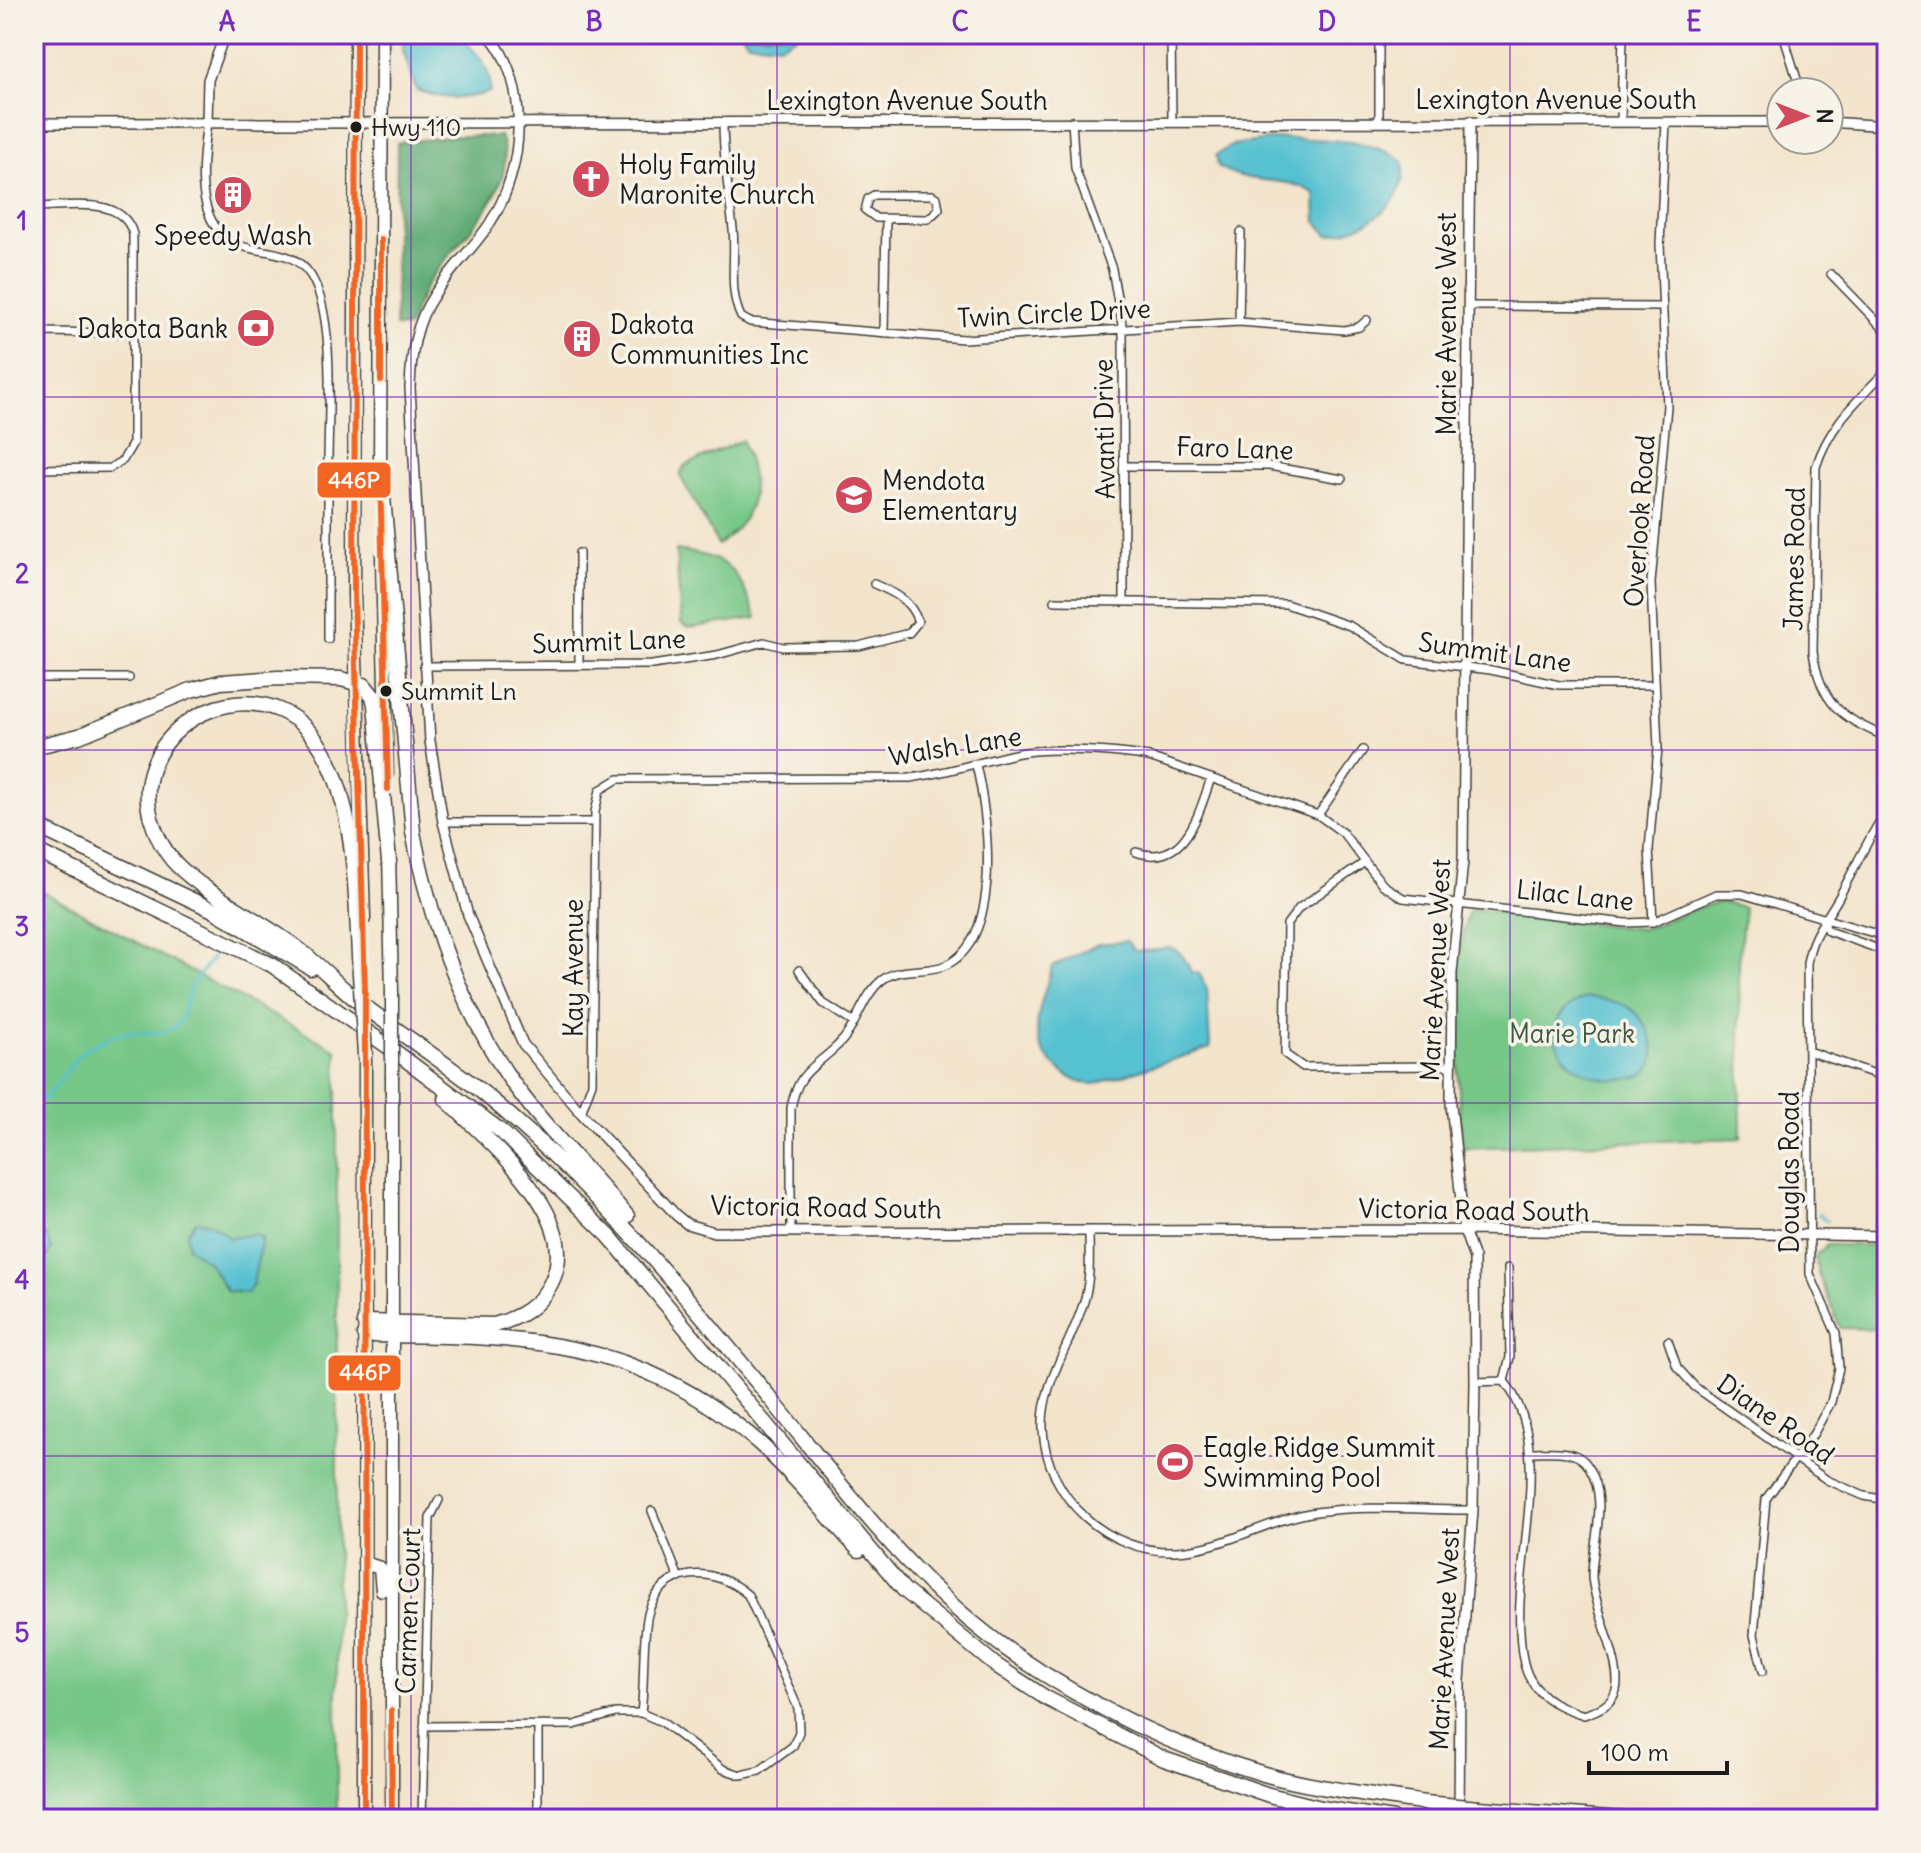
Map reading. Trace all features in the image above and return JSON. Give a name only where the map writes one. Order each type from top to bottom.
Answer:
[{"type":"highway","points":[[356,34],[357,683],[365,1055],[364,1563],[371,1819]]},
{"type":"highway","points":[[382,34],[380,464],[392,993],[392,1819]]},
{"type":"highway","points":[[380,464],[413,832],[424,888],[443,952],[470,1013],[510,1078],[649,1242],[695,1306]]},
{"type":"highway","points":[[34,747],[79,736],[191,690],[221,682],[316,678],[357,683],[373,696],[389,862]]},
{"type":"highway","points":[[332,980],[300,949],[178,866],[158,840],[148,808],[150,780],[159,754],[174,732],[196,715],[221,705],[248,702],[276,708],[299,721],[326,752],[347,812],[363,990]]},
{"type":"highway","points":[[34,825],[213,910],[332,980],[481,1092],[553,1154],[627,1228],[695,1306],[895,1551],[1008,1650],[1130,1725],[1267,1775],[1425,1803],[1622,1819]]},
{"type":"highway","points":[[34,850],[272,965],[502,1132],[609,1236],[904,1590]]},
{"type":"highway","points":[[364,1329],[494,1325],[513,1319],[531,1309],[546,1293],[560,1254],[552,1223],[529,1184],[393,1050]]},
{"type":"highway","points":[[391,1329],[544,1341],[598,1353],[651,1371],[694,1394],[760,1444],[864,1556],[994,1664],[1046,1698],[1164,1759],[1269,1795],[1321,1808],[1393,1819]]},
{"type":"highway","points":[[364,1563],[377,1565],[382,1577],[384,1693],[392,1769]]},
{"type":"highway","points":[[364,1819],[366,1658]]},
{"type":"street","points":[[225,34],[208,80],[203,193],[212,223],[238,245],[294,259],[311,276],[322,314],[328,357],[328,639]]},
{"type":"street","name":"Victoria Road South","points":[[488,34],[507,59],[517,91],[512,170],[491,222],[433,295],[419,323],[411,354],[423,666],[430,741],[443,822],[468,915],[523,1044],[581,1113],[687,1224],[714,1232],[1464,1230],[1887,1236]]},
{"type":"street","points":[[1171,34],[1172,121]]},
{"type":"street","points":[[1379,34],[1379,121]]},
{"type":"street","points":[[1621,121],[1623,34]]},
{"type":"street","points":[[1783,34],[1796,76]]},
{"type":"street","name":"Avanti Drive","points":[[1072,121],[1075,168],[1112,269],[1123,330],[1124,601]]},
{"type":"street","name":"Marie Avenue West","points":[[1459,1819],[1460,1680],[1473,1510],[1474,1258],[1464,1230],[1453,1139],[1450,1066],[1452,973],[1463,861],[1470,121]]},
{"type":"street","name":"Twin Circle Drive","points":[[723,122],[723,168],[733,230],[735,299],[741,317],[758,323],[964,339],[1239,322],[1344,330],[1359,327],[1367,320]]},
{"type":"street","name":"Overlook Road","points":[[1653,922],[1649,849],[1658,748],[1651,583],[1667,406],[1660,244],[1666,122]]},
{"type":"street","name":"Lexington Avenue South","points":[[34,123],[1765,122]]},
{"type":"street","points":[[1845,123],[1887,126]]},
{"type":"street","points":[[874,195],[932,195],[939,202],[939,209],[928,219],[886,220],[876,218],[865,210],[868,199],[874,195]]},
{"type":"street","points":[[34,207],[108,207],[124,215],[133,234],[133,443],[123,460],[110,468],[34,469]]},
{"type":"street","points":[[884,333],[886,220]]},
{"type":"street","points":[[1239,322],[1241,232]]},
{"type":"street","points":[[1831,274],[1887,332]]},
{"type":"street","points":[[1468,306],[1663,307]]},
{"type":"street","points":[[34,332],[133,333]]},
{"type":"street","name":"James Road","points":[[1887,370],[1836,422],[1816,467],[1813,652],[1816,677],[1827,699],[1844,717],[1887,737]]},
{"type":"street","name":"Faro Lane","points":[[1125,466],[1269,466],[1342,479]]},
{"type":"street","points":[[579,553],[579,665]]},
{"type":"street","name":"Summit Lane","points":[[423,666],[652,665],[717,655],[764,642],[783,647],[859,646],[909,633],[918,622],[914,608],[897,593],[874,584]]},
{"type":"street","name":"Summit Lane","points":[[1055,601],[1286,604],[1350,626],[1406,660],[1466,667],[1559,685],[1655,685]]},
{"type":"street","points":[[34,678],[129,678]]},
{"type":"street","points":[[1318,815],[1363,750]]},
{"type":"street","name":"Walsh Lane","points":[[594,822],[600,790],[618,779],[910,778],[1022,752],[1125,752],[1318,815],[1343,833],[1383,885],[1403,898],[1459,901]]},
{"type":"street","points":[[791,1232],[794,1092],[806,1070],[839,1045],[871,992],[883,979],[900,972],[927,970],[947,964],[965,952],[978,932],[985,908],[985,803],[976,765]]},
{"type":"street","points":[[1136,852],[1147,856],[1167,854],[1183,842],[1196,823],[1211,778]]},
{"type":"street","name":"Douglas Road","points":[[1763,1671],[1754,1635],[1766,1499],[1831,1402],[1839,1368],[1836,1333],[1810,1274],[1807,963],[1812,936],[1838,900],[1871,833],[1887,810]]},
{"type":"street","points":[[443,822],[594,822]]},
{"type":"street","name":"Kay Avenue","points":[[581,1113],[592,1083],[594,822]]},
{"type":"street","points":[[1365,862],[1299,908],[1287,924],[1285,1054],[1303,1067],[1450,1066]]},
{"type":"street","name":"Lilac Lane","points":[[1459,901],[1626,923],[1653,922],[1716,894],[1742,894],[1887,937]]},
{"type":"street","name":"Lilac Lane","points":[[1822,920],[1828,931],[1887,952]]},
{"type":"street","points":[[799,970],[823,1003],[854,1023]]},
{"type":"street","points":[[1808,1051],[1887,1078]]},
{"type":"street","points":[[1089,1231],[1085,1298],[1049,1386],[1043,1427],[1047,1456],[1057,1483],[1073,1507],[1095,1526],[1132,1545],[1175,1551],[1204,1546],[1271,1522],[1317,1512],[1473,1510]]},
{"type":"street","points":[[1504,1381],[1510,1357],[1508,1268]]},
{"type":"street","name":"Diane Road","points":[[1668,1341],[1677,1367],[1695,1387],[1827,1480],[1864,1496],[1887,1500]]},
{"type":"street","points":[[1475,1382],[1504,1381]]},
{"type":"street","points":[[1504,1381],[1514,1393],[1532,1452],[1520,1577],[1522,1654],[1529,1678],[1544,1697],[1584,1715],[1604,1708],[1616,1690],[1615,1668],[1592,1575],[1599,1519],[1595,1484],[1588,1465],[1568,1452],[1532,1452]]},
{"type":"street","name":"Carmen Court","points":[[422,1819],[430,1518],[439,1500]]},
{"type":"street","points":[[652,1511],[679,1578]]},
{"type":"street","points":[[424,1726],[574,1725],[616,1713],[641,1713],[662,1722],[723,1769],[741,1775],[759,1771],[783,1756],[799,1732],[798,1708],[748,1595],[733,1581],[716,1574],[697,1573],[679,1578],[660,1592],[649,1613],[641,1713]]},
{"type":"street","points":[[538,1726],[538,1806]]},
{"type":"green space","points":[[453,136],[500,136],[505,156],[502,176],[482,215],[429,282],[408,328],[395,327],[397,143]]},
{"type":"green space","points":[[742,440],[751,471],[752,498],[742,522],[718,545],[680,476],[684,466]]},
{"type":"green space","points":[[676,550],[709,557],[729,568],[743,587],[757,618],[688,628],[681,623]]},
{"type":"green space","points":[[34,887],[337,1050],[337,1819],[34,1819]]},
{"type":"green space","name":"Marie Park","points":[[1722,902],[1744,907],[1739,964],[1741,1138],[1462,1148],[1459,986],[1465,926],[1471,909],[1640,929]]},
{"type":"green space","points":[[1827,1245],[1887,1245],[1887,1329],[1840,1328],[1818,1273],[1815,1256]]},
{"type":"water","points":[[404,34],[459,34],[485,67],[490,92],[453,98],[416,90],[403,50]]},
{"type":"water","points":[[742,34],[800,34],[780,45],[748,42]]},
{"type":"water","points":[[1281,138],[1344,141],[1390,153],[1403,161],[1399,191],[1382,212],[1370,220],[1328,235],[1316,221],[1315,194],[1292,184],[1243,177],[1218,166],[1216,155],[1233,145]]},
{"type":"water","points":[[1127,941],[1134,950],[1173,949],[1179,952],[1191,972],[1199,973],[1207,989],[1210,1048],[1095,1084],[1080,1082],[1049,1060],[1038,1036],[1039,1010],[1052,967],[1098,944]]},
{"type":"water","points":[[1588,997],[1620,1004],[1637,1014],[1653,1044],[1654,1055],[1647,1072],[1637,1077],[1614,1080],[1592,1075],[1575,1066],[1562,1053],[1555,1038],[1557,1023],[1567,1009]]},
{"type":"water","points":[[196,1221],[210,1223],[230,1238],[254,1234],[262,1238],[248,1293],[227,1291],[208,1262],[188,1247],[187,1232]]},
{"type":"water","points":[[34,1234],[46,1236],[51,1249],[44,1263],[34,1267]]},
{"type":"waterway","points":[[34,1103],[49,1094],[78,1056],[94,1045],[121,1034],[159,1032],[179,1024],[191,986],[213,957]]},
{"type":"waterway","points":[[1819,1214],[1827,1221]]},
{"type":"transit line","name":"446P","points":[[356,34],[354,593],[365,992],[364,1819]]},
{"type":"transit line","name":"446P","points":[[381,239],[381,381]]},
{"type":"transit line","name":"446P","points":[[380,471],[388,789]]},
{"type":"transit line","name":"446P","points":[[391,1711],[392,1819]]},
{"type":"place","name":"Hwy 110","points":[[356,127]]},
{"type":"place","name":"Holy Family Maronite Church","points":[[591,179]]},
{"type":"place","name":"Speedy Wash","points":[[233,195]]},
{"type":"place","name":"Dakota Bank","points":[[256,328]]},
{"type":"place","name":"Dakota Communities Inc","points":[[582,339]]},
{"type":"place","name":"Mendota Elementary","points":[[854,495]]},
{"type":"place","name":"Summit Ln","points":[[386,691]]},
{"type":"place","name":"Eagle Ridge Summit Swimming Pool","points":[[1175,1462]]}]
